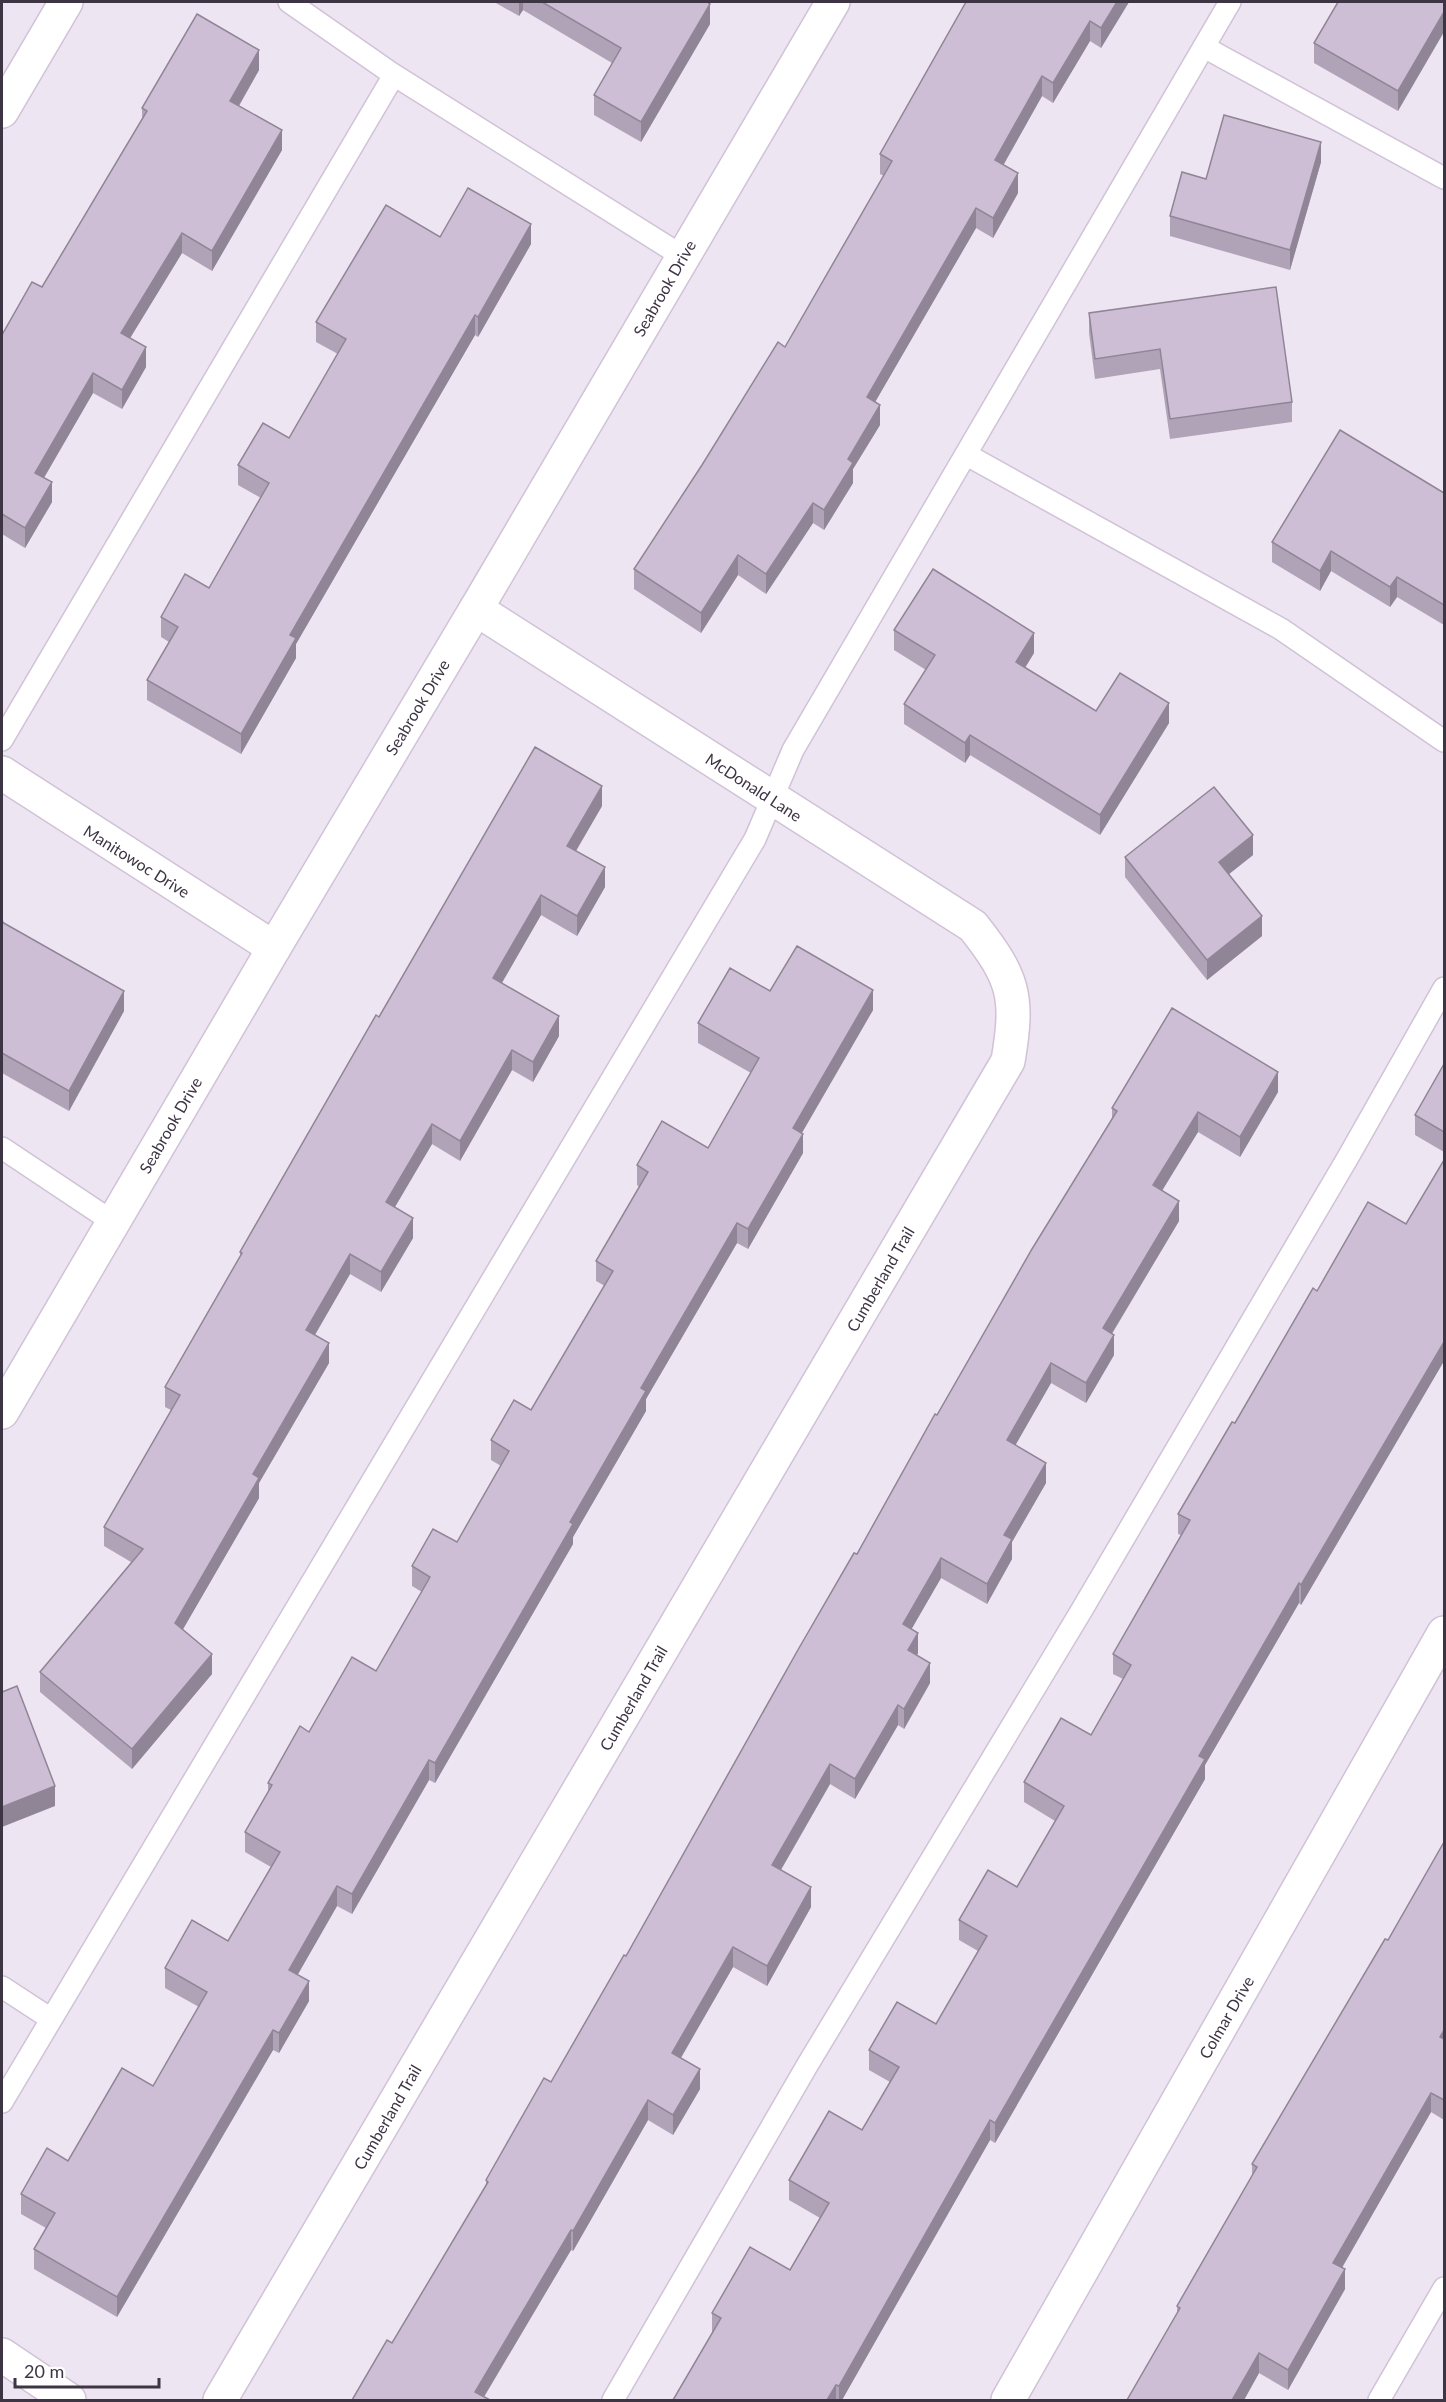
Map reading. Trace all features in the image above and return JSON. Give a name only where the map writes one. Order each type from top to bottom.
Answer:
[{"type":"street","points":[[2,111],[66,2]]},
{"type":"street","name":"Seabrook Drive","points":[[2,1412],[833,2]]},
{"type":"street","name":"McDonald Lane","points":[[476,609],[972,926],[997,956],[1011,986]]},
{"type":"street","name":"Manitowoc Drive","points":[[2,773],[274,948]]},
{"type":"street","name":"Cumberland Trail","points":[[220,2400],[1008,1061],[1015,1021],[1011,986]]},
{"type":"street","name":"Colmar Drive","points":[[1008,2400],[1444,1633]]},
{"type":"street","points":[[2,2355],[69,2400]]},
{"type":"lane","points":[[289,2],[394,75],[682,256]]},
{"type":"lane","points":[[2,2102],[749,849],[793,750],[1230,2]]},
{"type":"lane","points":[[1204,47],[1444,178]]},
{"type":"lane","points":[[2,740],[394,75]]},
{"type":"lane","points":[[967,455],[1281,629],[1444,741]]},
{"type":"lane","points":[[613,2400],[808,2064],[1086,1602],[1341,1169],[1444,988]]},
{"type":"lane","points":[[2,1148],[113,1222]]},
{"type":"lane","points":[[2,1987],[51,2019]]},
{"type":"lane","points":[[1379,2400],[1444,2288]]},
{"type":"building","points":[[542,2],[707,2],[710,4],[641,122],[594,95],[621,48]]},
{"type":"building","points":[[966,2],[1117,2],[1101,28],[1090,21],[1053,83],[1042,76],[995,160],[1018,173],[993,218],[976,208],[867,397],[880,405],[848,459],[853,463],[824,510],[813,503],[766,574],[738,555],[701,613],[634,569],[778,342],[785,347],[892,161],[880,154]]},
{"type":"building","points":[[1338,2],[1444,2],[1444,12],[1398,91],[1314,43]]},
{"type":"building","points":[[197,14],[259,50],[230,101],[282,130],[212,251],[182,233],[121,333],[146,347],[122,390],[93,373],[35,473],[52,482],[25,528],[2,514],[2,335],[32,282],[42,287],[147,111],[142,108]]},
{"type":"building","points":[[1224,115],[1321,142],[1290,250],[1170,216],[1182,172],[1206,179]]},
{"type":"building","points":[[468,188],[531,224],[478,317],[475,315],[290,635],[296,638],[241,734],[147,680],[178,627],[161,617],[185,574],[209,588],[269,483],[238,465],[263,423],[289,438],[346,339],[316,322],[386,205],[440,237]]},
{"type":"building","points":[[1276,287],[1292,402],[1170,419],[1160,349],[1095,359],[1089,313]]},
{"type":"building","points":[[1340,430],[1444,493],[1444,605],[1397,577],[1390,587],[1331,551],[1320,571],[1272,542]]},
{"type":"building","points":[[933,569],[1034,633],[1016,662],[1096,711],[1120,673],[1169,703],[1100,815],[970,735],[965,743],[904,704],[935,655],[894,630]]},
{"type":"building","points":[[535,747],[602,786],[567,846],[605,867],[577,916],[541,895],[493,978],[559,1016],[533,1062],[512,1050],[460,1141],[432,1124],[386,1202],[413,1218],[381,1272],[350,1254],[306,1330],[329,1343],[253,1474],[259,1478],[175,1623],[212,1654],[132,1749],[40,1672],[143,1549],[104,1527],[180,1395],[165,1387],[376,1015],[379,1017]]},
{"type":"building","points":[[1214,787],[1253,835],[1219,862],[1262,916],[1207,960],[1125,857]]},
{"type":"building","points":[[2,922],[124,991],[69,1091],[2,1053]]},
{"type":"building","points":[[797,946],[873,990],[793,1128],[803,1134],[748,1229],[737,1223],[641,1388],[646,1391],[570,1522],[573,1524],[435,1763],[429,1760],[352,1894],[337,1886],[289,1970],[309,1981],[279,2033],[273,2030],[117,2297],[34,2249],[55,2213],[21,2194],[47,2148],[68,2161],[122,2068],[153,2086],[207,1992],[165,1968],[192,1920],[228,1941],[280,1852],[245,1832],[272,1785],[268,1783],[300,1726],[309,1732],[352,1657],[376,1671],[430,1577],[412,1566],[433,1529],[457,1542],[509,1451],[491,1440],[514,1400],[531,1410],[613,1271],[596,1261],[648,1172],[637,1165],[662,1121],[708,1148],[759,1058],[698,1023],[730,968],[770,991]]},
{"type":"building","points":[[1172,1008],[1278,1072],[1240,1137],[1198,1112],[1153,1185],[1179,1201],[1103,1328],[1114,1335],[1086,1383],[1051,1363],[1007,1440],[1046,1463],[1004,1535],[1012,1539],[987,1584],[941,1558],[903,1624],[918,1633],[908,1650],[930,1663],[904,1709],[898,1705],[855,1779],[830,1764],[772,1865],[811,1887],[767,1966],[733,1947],[672,2053],[700,2069],[673,2115],[648,2100],[573,2231],[571,2230],[475,2392],[490,2400],[352,2400],[387,2340],[392,2343],[488,2182],[486,2180],[544,2078],[551,2082],[624,1955],[626,1956],[799,1648],[854,1553],[857,1554],[935,1414],[937,1415],[1032,1249],[1117,1111],[1112,1108]]},
{"type":"building","points":[[1444,1064],[1444,1132],[1415,1115]]},
{"type":"building","points":[[1444,1160],[1444,1342],[1301,1585],[1299,1583],[1199,1756],[1205,1759],[995,2123],[990,2120],[839,2386],[836,2385],[827,2400],[673,2400],[721,2318],[712,2313],[750,2247],[790,2270],[829,2203],[789,2180],[829,2111],[862,2130],[899,2067],[869,2050],[897,2002],[936,2024],[987,1936],[959,1920],[988,1870],[1017,1887],[1064,1806],[1024,1782],[1061,1718],[1091,1735],[1131,1665],[1113,1654],[1190,1520],[1178,1514],[1232,1422],[1235,1423],[1313,1288],[1317,1291],[1368,1202],[1406,1224]]},
{"type":"building","points":[[17,1686],[55,1786],[2,1807],[2,1692]]},
{"type":"building","points":[[1444,1842],[1444,2030],[1440,2037],[1444,2039],[1444,2100],[1431,2093],[1333,2263],[1345,2269],[1288,2370],[1259,2353],[1232,2400],[1127,2400],[1180,2308],[1177,2306],[1257,2167],[1252,2164],[1385,1939],[1388,1940]]}]
